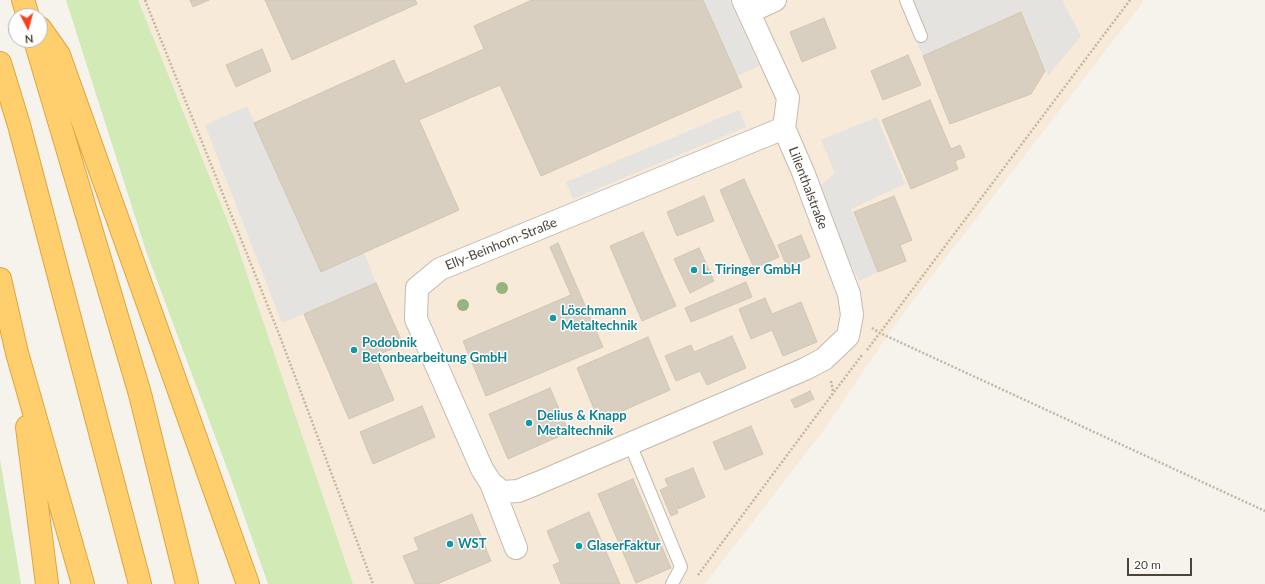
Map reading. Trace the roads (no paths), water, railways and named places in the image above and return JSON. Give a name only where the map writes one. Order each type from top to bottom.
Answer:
[{"type":"highway","points":[[48,40],[59,56],[248,584]]},
{"type":"highway","points":[[37,48],[140,394],[187,584]]},
{"type":"highway","points":[[0,63],[19,125],[140,584]]},
{"type":"highway","points":[[0,279],[17,353],[83,584]]},
{"type":"highway","points":[[17,353],[47,584]]},
{"type":"street","points":[[775,0],[746,6],[788,98],[784,128]]},
{"type":"street","name":"Lilienthalstraße","points":[[630,444],[806,369],[824,359],[848,336],[852,314],[849,294],[804,172],[784,128]]},
{"type":"street","name":"Elly-Beinhorn-Straße","points":[[516,548],[491,483],[482,469],[416,319],[417,288],[440,269],[784,128]]},
{"type":"street","points":[[491,483],[502,492],[518,491],[630,444]]},
{"type":"lane","points":[[906,0],[921,36]]},
{"type":"lane","points":[[630,444],[681,567],[672,584]]},
{"type":"place","name":"L. Tiringer GmbH","points":[[694,270]]},
{"type":"place","name":"Löschmann Metaltechnik","points":[[553,318]]},
{"type":"place","name":"Podobnik Betonbearbeitung GmbH","points":[[354,350]]},
{"type":"place","name":"Delius & Knapp Metaltechnik","points":[[529,423]]},
{"type":"place","name":"WST","points":[[450,544]]},
{"type":"place","name":"GlaserFaktur","points":[[579,546]]}]
